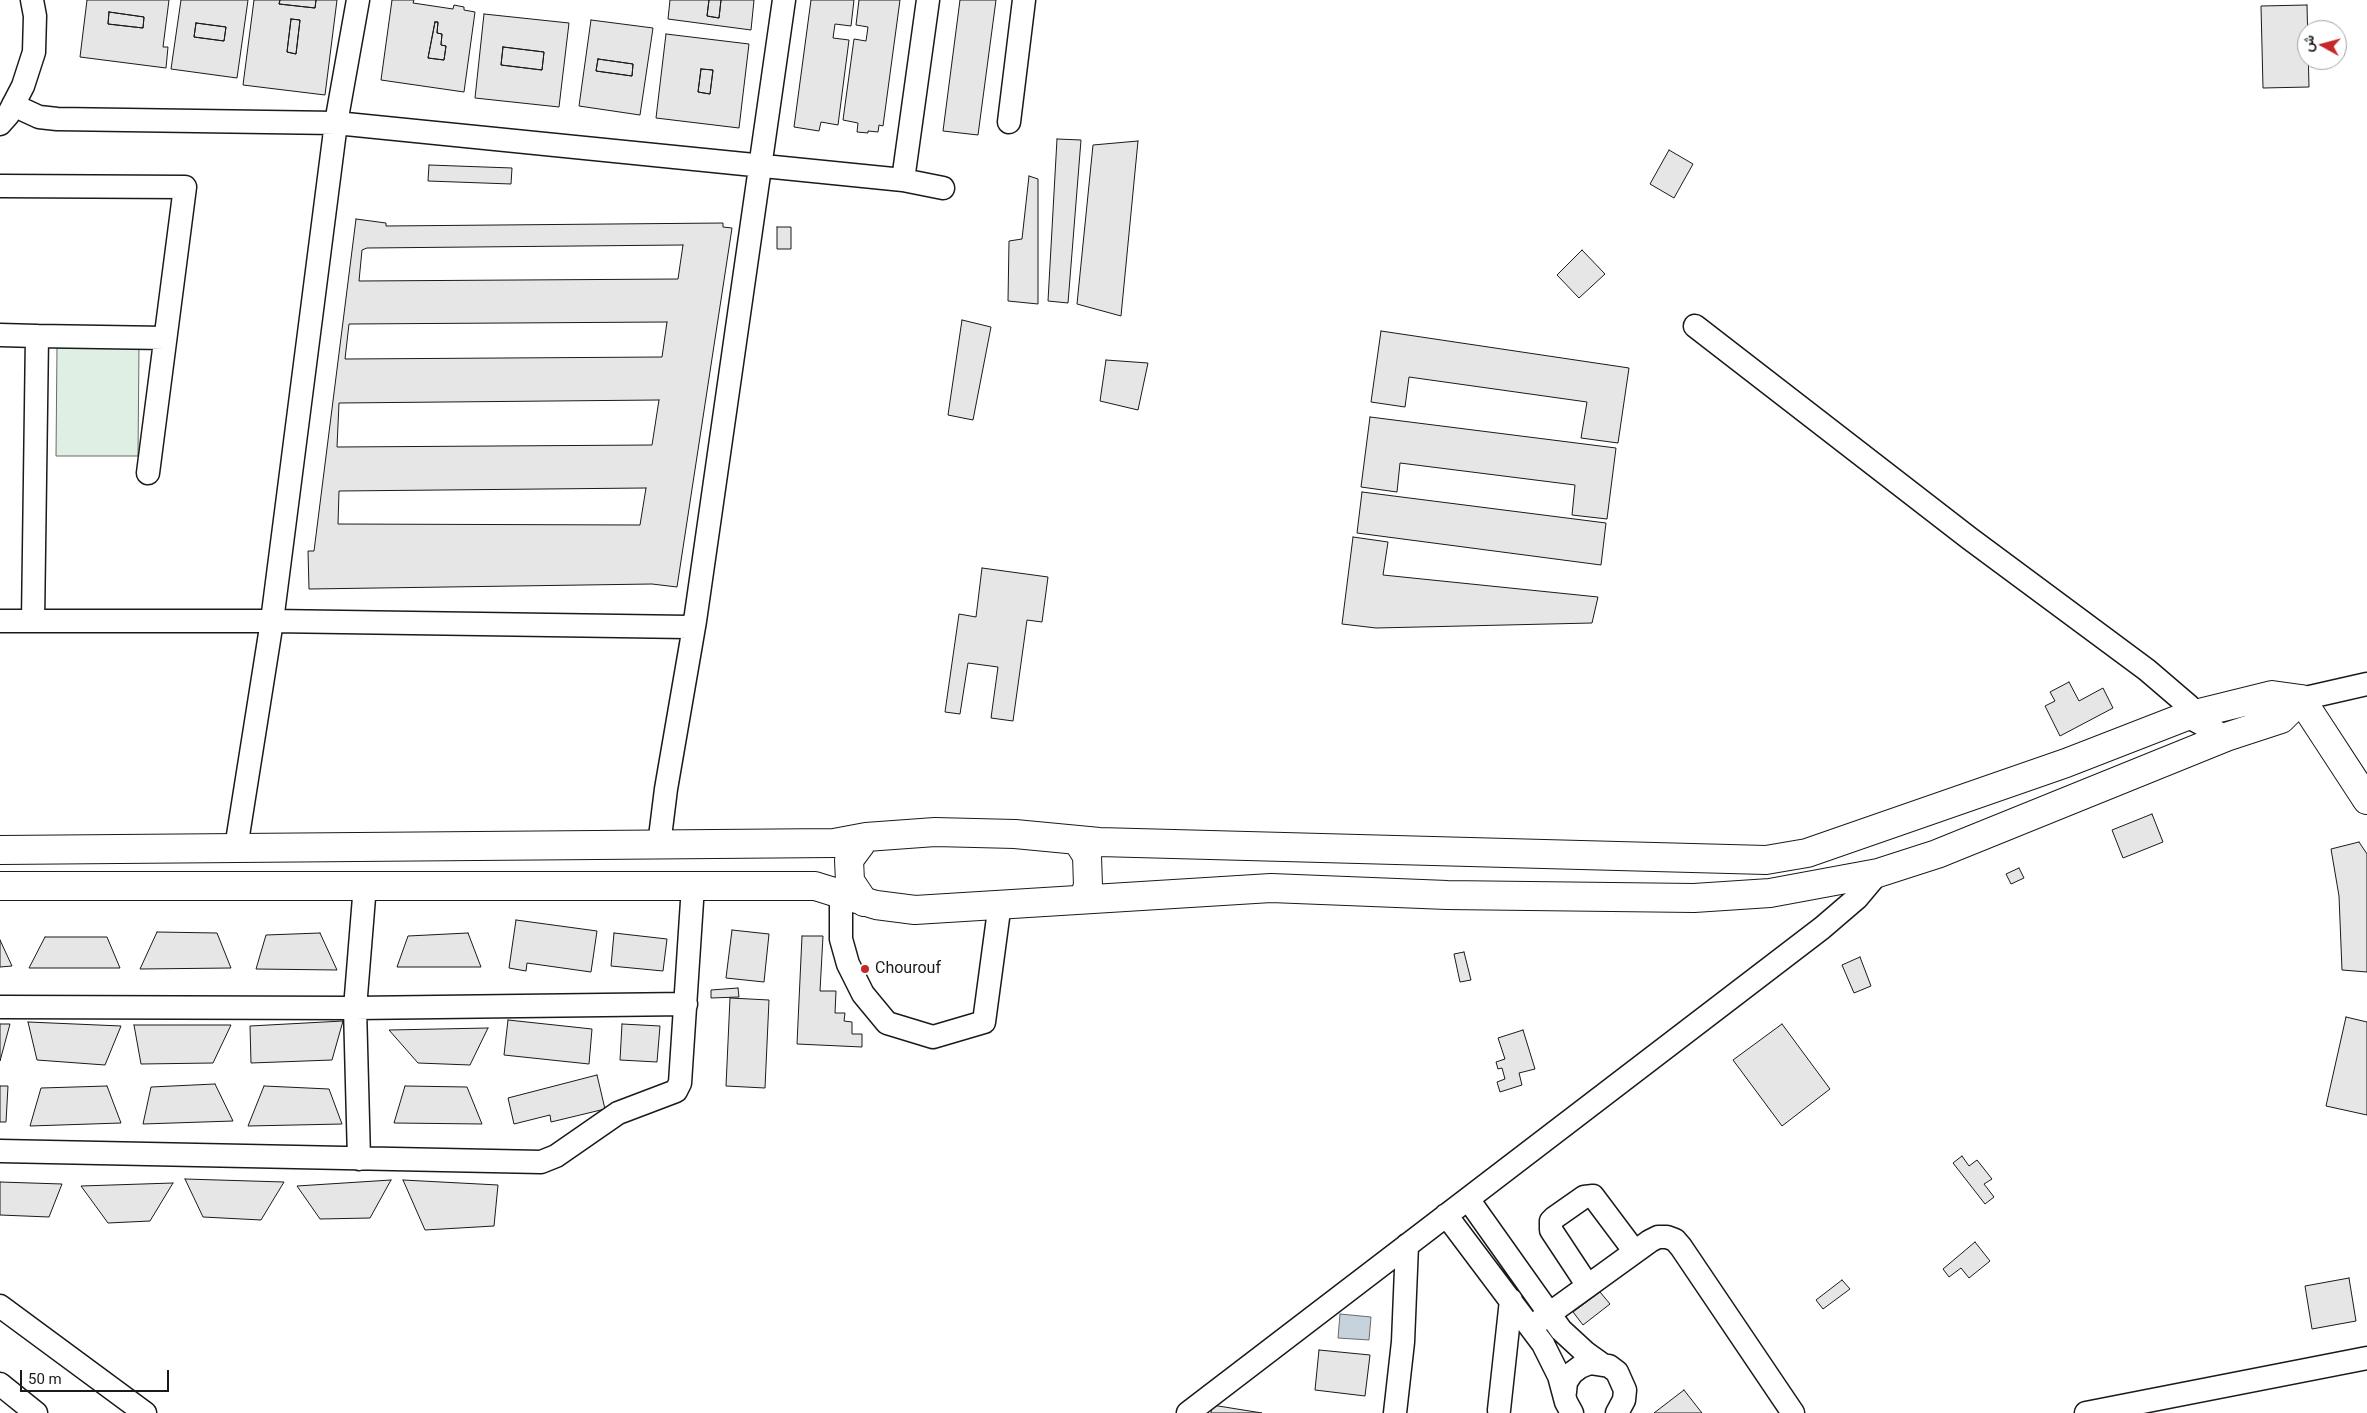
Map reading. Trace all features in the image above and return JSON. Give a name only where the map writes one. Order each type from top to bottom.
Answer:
[{"type":"main road","points":[[0,850],[834,843],[866,837],[953,832],[1015,834],[1109,843],[1766,860],[1816,850],[2066,763],[2187,716],[2272,694],[2301,699],[2367,800]]},
{"type":"main road","points":[[0,886],[815,886],[853,898],[916,910],[1271,888],[1447,895],[1694,898],[1770,893],[1878,874],[1937,854],[2226,736],[2281,719],[2301,699]]},
{"type":"main road","points":[[853,898],[849,860],[866,837]]},
{"type":"main road","points":[[1077,840],[1087,856],[1088,886],[1083,899]]},
{"type":"street","points":[[0,124],[23,86],[34,52],[35,16],[32,0]]},
{"type":"street","points":[[236,848],[272,621],[336,123],[358,0]]},
{"type":"street","points":[[659,845],[666,789],[695,621],[784,0]]},
{"type":"street","points":[[903,180],[928,0]]},
{"type":"street","points":[[1009,122],[1024,0]]},
{"type":"street","points":[[13,105],[39,117],[57,119],[336,123],[903,180],[943,188]]},
{"type":"street","points":[[0,186],[185,187],[148,473]]},
{"type":"street","points":[[1696,326],[1968,538],[2148,670],[2190,706],[2187,716],[2226,736]]},
{"type":"street","points":[[0,335],[165,338]]},
{"type":"street","points":[[33,622],[37,336]]},
{"type":"street","points":[[0,622],[272,621],[688,627],[695,621]]},
{"type":"street","points":[[2301,699],[2367,684]]},
{"type":"street","points":[[1188,1413],[1822,928],[1862,893],[1878,874]]},
{"type":"street","points":[[359,1159],[355,1008],[365,885]]},
{"type":"street","points":[[0,1151],[541,1162],[556,1156],[618,1113],[676,1091],[682,1072],[693,886]]},
{"type":"street","points":[[853,898],[841,939],[848,964],[863,994],[887,1023],[933,1037],[984,1022],[1000,904]]},
{"type":"street","points":[[0,1007],[355,1008],[686,1004]]},
{"type":"street","points":[[1588,1286],[1551,1230],[1554,1218],[1584,1197],[1593,1196],[1635,1252]]},
{"type":"street","points":[[1468,1199],[1550,1314],[1573,1342],[1600,1363]]},
{"type":"street","points":[[1446,1215],[1531,1327],[1552,1359],[1569,1403]]},
{"type":"street","points":[[1531,1327],[1635,1252],[1658,1237],[1666,1237],[1675,1240],[1793,1413]]},
{"type":"street","points":[[1395,1413],[1403,1342],[1407,1245]]},
{"type":"street","points":[[1499,1410],[1510,1300]]},
{"type":"street","points":[[0,1306],[145,1413]]},
{"type":"street","points":[[2086,1413],[2367,1358]]},
{"type":"street","points":[[1569,1403],[1566,1382],[1576,1370],[1590,1363],[1600,1363],[1609,1366],[1622,1381],[1624,1400],[1616,1413]]},
{"type":"street","points":[[0,1384],[36,1413]]},
{"type":"green space","points":[[57,346],[139,346],[138,456],[56,456]]},
{"type":"shaded area","points":[[1340,1314],[1371,1317],[1369,1340],[1338,1338]]},
{"type":"building","points":[[87,0],[169,0],[163,47],[168,47],[166,68],[80,57]],"holes":[[[109,12],[144,17],[143,28],[108,24]]]},
{"type":"building","points":[[181,0],[248,0],[237,78],[171,69]],"holes":[[[196,23],[226,27],[224,41],[194,37]]]},
{"type":"building","points":[[254,0],[280,0],[279,4],[315,8],[316,0],[337,0],[325,95],[243,85]],"holes":[[[291,19],[300,20],[296,54],[287,52]]]},
{"type":"building","points":[[280,0],[316,0],[315,8],[279,4]]},
{"type":"building","points":[[392,0],[414,0],[413,3],[453,9],[454,5],[464,7],[464,10],[475,12],[464,92],[381,80]],"holes":[[[435,22],[438,22],[437,33],[442,34],[441,45],[446,46],[444,60],[428,58]]]},
{"type":"building","points":[[670,0],[709,0],[707,16],[719,18],[721,0],[754,0],[751,30],[668,19]]},
{"type":"building","points":[[709,0],[721,0],[719,18],[707,16]]},
{"type":"building","points":[[811,0],[854,0],[851,26],[835,24],[833,38],[849,40],[838,125],[821,122],[819,131],[794,127]]},
{"type":"building","points":[[859,0],[900,0],[883,126],[879,125],[878,132],[857,132],[858,123],[843,120],[854,39],[866,41],[868,27],[856,25]]},
{"type":"building","points":[[960,0],[996,0],[978,135],[943,131]]},
{"type":"building","points":[[2307,5],[2307,20],[2297,20],[2297,70],[2309,70],[2309,87],[2263,88],[2261,6]]},
{"type":"building","points":[[109,12],[144,17],[143,28],[108,24]]},
{"type":"building","points":[[484,14],[569,23],[559,107],[475,98]],"holes":[[[503,47],[544,52],[542,70],[501,65]]]},
{"type":"building","points":[[291,19],[300,20],[296,54],[287,52]]},
{"type":"building","points":[[591,20],[653,28],[640,115],[579,106]],"holes":[[[598,59],[633,64],[632,76],[596,71]]]},
{"type":"building","points":[[435,22],[438,22],[437,33],[442,34],[441,45],[446,46],[444,60],[428,58]]},
{"type":"building","points":[[196,23],[226,27],[224,41],[194,37]]},
{"type":"building","points":[[666,34],[749,44],[739,128],[656,118]],"holes":[[[701,69],[713,70],[710,94],[698,92]]]},
{"type":"building","points":[[503,47],[544,52],[542,70],[501,65]]},
{"type":"building","points":[[598,59],[633,64],[632,76],[596,71]]},
{"type":"building","points":[[701,69],[713,70],[710,94],[698,92]]},
{"type":"building","points":[[1057,139],[1081,140],[1068,303],[1048,301]]},
{"type":"building","points":[[1138,141],[1121,316],[1077,304],[1093,145]]},
{"type":"building","points":[[1669,150],[1693,164],[1674,198],[1650,184]]},
{"type":"building","points":[[429,165],[512,168],[511,184],[428,181]]},
{"type":"building","points":[[1029,176],[1038,179],[1038,304],[1008,301],[1009,241],[1022,239]]},
{"type":"building","points":[[356,219],[386,223],[386,226],[723,223],[723,227],[732,228],[677,587],[652,584],[309,589],[308,551],[314,551]],"holes":[[[683,245],[678,279],[359,281],[362,250],[367,248]],[[667,322],[662,357],[345,359],[349,324]],[[659,400],[652,445],[337,447],[339,403]],[[646,488],[640,525],[338,524],[339,491]]]},
{"type":"building","points":[[777,227],[791,227],[791,249],[777,249]]},
{"type":"building","points":[[1582,250],[1605,274],[1579,298],[1557,275]]},
{"type":"building","points":[[962,320],[991,327],[973,420],[948,415]]},
{"type":"building","points":[[1381,331],[1629,368],[1618,443],[1581,438],[1587,402],[1409,377],[1405,407],[1371,402]]},
{"type":"building","points":[[1106,360],[1148,363],[1138,410],[1100,401]]},
{"type":"building","points":[[1370,417],[1616,448],[1607,519],[1572,515],[1575,485],[1400,463],[1397,492],[1361,487]]},
{"type":"building","points":[[1362,492],[1606,523],[1601,565],[1357,533]]},
{"type":"building","points":[[1353,537],[1388,542],[1383,575],[1598,597],[1592,623],[1376,628],[1342,624]]},
{"type":"building","points":[[982,568],[1048,577],[1042,622],[1027,620],[1013,721],[991,718],[998,667],[968,663],[960,714],[945,712],[959,614],[976,617]]},
{"type":"building","points":[[2069,682],[2079,701],[2103,688],[2113,708],[2060,736],[2045,706],[2055,701],[2050,692]]},
{"type":"building","points":[[2152,814],[2163,842],[2123,858],[2112,830]]},
{"type":"building","points":[[2359,842],[2367,854],[2367,972],[2342,970],[2339,896],[2331,849]]},
{"type":"building","points":[[2019,868],[2024,878],[2011,884],[2006,874]]},
{"type":"building","points":[[516,920],[597,931],[591,972],[527,963],[526,971],[509,968]]},
{"type":"building","points":[[732,930],[769,934],[764,982],[726,978]]},
{"type":"building","points":[[157,932],[217,933],[231,968],[140,969]]},
{"type":"building","points":[[320,933],[337,970],[256,969],[266,935]]},
{"type":"building","points":[[468,933],[481,967],[397,967],[408,936]]},
{"type":"building","points":[[614,933],[667,939],[663,971],[611,966]]},
{"type":"building","points":[[802,936],[823,936],[820,991],[836,991],[835,1013],[845,1013],[844,1021],[852,1022],[852,1034],[862,1034],[862,1047],[797,1044]]},
{"type":"building","points":[[45,937],[107,937],[120,968],[29,968]]},
{"type":"building","points":[[0,940],[12,966],[0,967]]},
{"type":"building","points":[[1464,952],[1471,980],[1460,982],[1454,954]]},
{"type":"building","points":[[1860,957],[1871,986],[1854,993],[1842,965]]},
{"type":"building","points":[[738,988],[739,997],[711,998],[711,990]]},
{"type":"building","points":[[730,998],[769,1000],[765,1088],[726,1086]]},
{"type":"building","points":[[2346,1017],[2367,1022],[2367,1115],[2326,1106]]},
{"type":"building","points":[[508,1020],[592,1029],[589,1064],[504,1055]]},
{"type":"building","points":[[343,1021],[332,1060],[251,1063],[250,1026]]},
{"type":"building","points":[[28,1022],[121,1026],[105,1065],[37,1060]]},
{"type":"building","points":[[0,1024],[10,1024],[0,1061]]},
{"type":"building","points":[[622,1024],[660,1026],[657,1062],[620,1060]]},
{"type":"building","points":[[1782,1024],[1830,1089],[1782,1126],[1733,1060]]},
{"type":"building","points":[[134,1025],[231,1025],[213,1063],[141,1064]]},
{"type":"building","points":[[488,1028],[470,1065],[418,1063],[389,1030]]},
{"type":"building","points":[[1523,1030],[1535,1069],[1519,1073],[1522,1085],[1500,1092],[1497,1082],[1505,1079],[1502,1068],[1498,1069],[1496,1062],[1505,1059],[1498,1038]]},
{"type":"building","points":[[597,1075],[605,1109],[551,1122],[550,1115],[514,1124],[508,1098]]},
{"type":"building","points":[[215,1084],[233,1121],[143,1124],[151,1087]]},
{"type":"building","points":[[0,1086],[8,1086],[6,1122],[0,1122]]},
{"type":"building","points":[[107,1086],[121,1123],[30,1126],[41,1088]]},
{"type":"building","points":[[264,1086],[329,1089],[342,1124],[248,1126]]},
{"type":"building","points":[[405,1086],[467,1087],[482,1124],[394,1123]]},
{"type":"building","points":[[1962,1156],[1969,1166],[1977,1160],[1992,1179],[1984,1184],[1994,1197],[1985,1204],[1953,1163]]},
{"type":"building","points":[[185,1179],[284,1182],[261,1220],[203,1217]]},
{"type":"building","points":[[391,1180],[370,1218],[320,1219],[297,1186]]},
{"type":"building","points":[[403,1180],[498,1185],[494,1226],[425,1230]]},
{"type":"building","points":[[0,1182],[62,1184],[49,1217],[0,1215]]},
{"type":"building","points":[[173,1183],[150,1221],[108,1223],[81,1186]]},
{"type":"building","points":[[1975,1242],[1990,1261],[1969,1278],[1961,1268],[1949,1277],[1943,1269]]},
{"type":"building","points":[[2349,1278],[2356,1321],[2312,1329],[2305,1286]]},
{"type":"building","points":[[1842,1280],[1850,1289],[1823,1309],[1816,1300]]},
{"type":"building","points":[[1600,1292],[1610,1304],[1583,1325],[1573,1312]]},
{"type":"building","points":[[1319,1350],[1370,1355],[1365,1396],[1315,1390]]},
{"type":"building","points":[[1684,1390],[1702,1413],[1654,1413]]},
{"type":"building","points":[[1212,1405],[1262,1413],[1211,1413]]},
{"type":"place","name":"Chourouf","points":[[865,969]]}]
